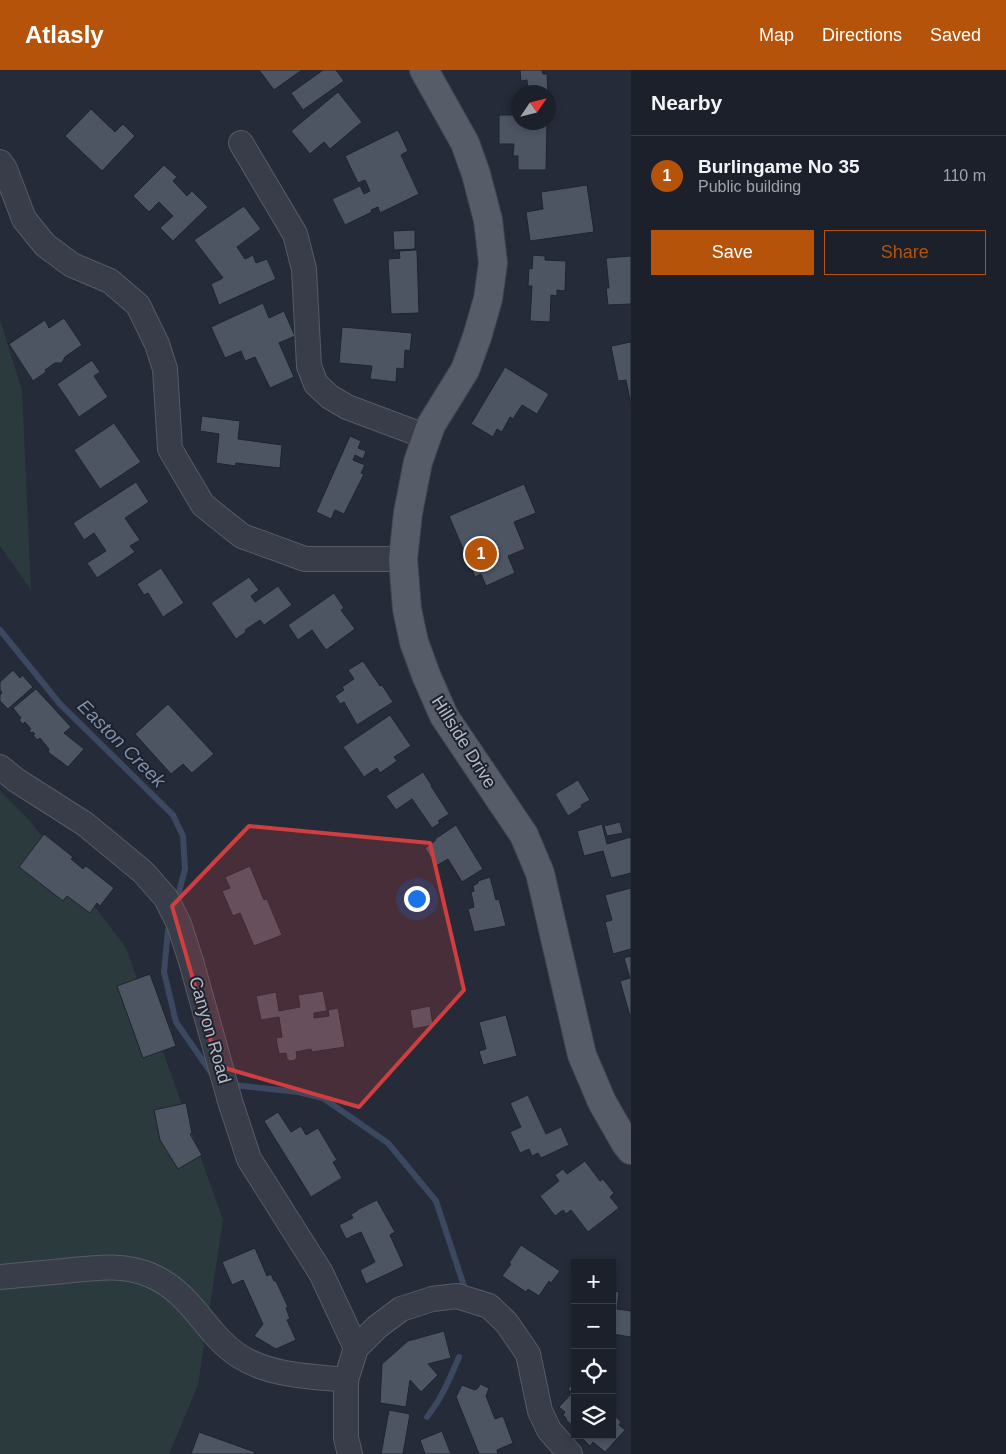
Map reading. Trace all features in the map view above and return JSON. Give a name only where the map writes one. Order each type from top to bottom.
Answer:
[{"type":"main road","name":"Hillside Drive","points":[[424,70],[465,143],[488,220],[493,263],[488,299],[465,370],[431,425],[418,462],[408,513],[403,559],[407,608],[414,642],[444,716],[524,835],[534,857],[552,918],[570,1008],[582,1055],[602,1102],[631,1150]]},
{"type":"street","points":[[241,143],[295,234],[304,269],[309,366],[316,384],[330,397],[347,407],[427,437]]},
{"type":"street","points":[[0,162],[5,169],[24,219],[45,245],[72,265],[110,281],[138,305],[157,344],[165,369],[170,449],[203,505],[242,536],[306,559],[403,559]]},
{"type":"street","name":"Canyon Road","points":[[0,767],[16,780],[85,824],[143,872],[166,898],[179,924],[188,952],[230,1101],[249,1159],[321,1273],[356,1348]]},
{"type":"street","points":[[0,1277],[111,1267],[131,1269],[150,1275],[171,1286],[189,1302],[225,1344],[239,1356],[256,1365],[287,1374],[346,1380]]},
{"type":"street","points":[[350,1454],[346,1438],[346,1380],[356,1348],[377,1326],[401,1309],[432,1299],[457,1296],[489,1306],[506,1322],[528,1354],[540,1411],[549,1430],[570,1454]]},
{"type":"highlighted area","points":[[249,826],[430,843],[464,990],[359,1107],[218,1066],[172,906]]},
{"type":"shaded area","points":[[0,320],[22,390],[31,590],[0,546]]},
{"type":"shaded area","points":[[0,791],[30,821],[126,948],[223,1220],[198,1385],[169,1454],[0,1454]]},
{"type":"building","points":[[259,70],[302,70],[274,90]]},
{"type":"building","points":[[323,70],[336,70],[344,81],[303,110],[291,93]]},
{"type":"building","points":[[520,70],[542,70],[543,74],[547,74],[548,85],[527,85],[527,80],[521,81]]},
{"type":"building","points":[[338,92],[362,122],[330,149],[324,142],[310,154],[291,131]]},
{"type":"building","points":[[91,109],[115,132],[123,124],[135,136],[102,171],[65,136]]},
{"type":"building","points":[[499,115],[511,115],[511,130],[547,130],[546,170],[518,170],[518,156],[513,156],[514,144],[499,144]]},
{"type":"building","points":[[398,130],[408,151],[401,155],[419,194],[380,213],[378,207],[371,210],[372,212],[345,225],[332,199],[360,186],[364,194],[370,191],[365,180],[358,183],[345,156]]},
{"type":"building","points":[[164,165],[177,177],[173,181],[187,196],[192,191],[208,207],[173,241],[160,228],[173,216],[159,202],[149,212],[133,196]]},
{"type":"building","points":[[587,185],[594,232],[530,241],[526,212],[543,209],[541,192]]},
{"type":"building","points":[[244,206],[261,229],[237,247],[245,259],[253,255],[256,263],[267,259],[276,279],[219,305],[211,284],[223,278],[194,240]]},
{"type":"building","points":[[415,230],[415,249],[394,250],[393,231]]},
{"type":"building","points":[[417,250],[419,313],[391,314],[388,259],[400,258],[399,251]]},
{"type":"building","points":[[533,255],[545,256],[545,260],[566,261],[565,291],[557,290],[557,296],[551,295],[550,322],[530,321],[532,286],[528,286],[529,268],[532,269]]},
{"type":"building","points":[[631,256],[631,304],[608,305],[606,288],[609,288],[606,258]]},
{"type":"building","points":[[263,303],[269,318],[284,311],[295,336],[279,343],[294,377],[270,388],[255,357],[245,361],[241,351],[225,358],[211,327]]},
{"type":"building","points":[[64,318],[82,345],[65,357],[62,363],[55,363],[33,381],[9,344],[45,320],[49,328]]},
{"type":"building","points":[[342,327],[412,333],[410,351],[405,350],[404,369],[397,368],[396,382],[370,379],[372,366],[339,363]]},
{"type":"building","points":[[631,342],[631,405],[626,380],[618,381],[611,346]]},
{"type":"building","points":[[92,360],[100,372],[94,376],[108,397],[79,417],[57,384]]},
{"type":"building","points":[[505,367],[549,394],[537,414],[522,405],[513,419],[510,417],[502,432],[497,429],[493,437],[471,424]]},
{"type":"building","points":[[202,416],[240,421],[238,439],[282,445],[280,468],[236,463],[235,466],[216,463],[219,434],[200,431]]},
{"type":"building","points":[[114,423],[141,462],[100,489],[74,450]]},
{"type":"building","points":[[350,436],[361,441],[358,448],[366,451],[363,459],[355,455],[353,460],[365,465],[361,473],[364,474],[344,514],[335,510],[331,519],[316,512]]},
{"type":"building","points":[[136,482],[149,502],[125,518],[140,540],[130,546],[135,552],[97,578],[87,563],[106,551],[94,533],[84,540],[73,523]]},
{"type":"building","points":[[524,484],[536,513],[514,522],[525,549],[508,556],[515,573],[486,586],[481,574],[475,577],[449,516]]},
{"type":"building","points":[[161,568],[184,603],[163,617],[148,593],[144,595],[137,584]]},
{"type":"building","points":[[249,577],[259,590],[251,596],[255,602],[278,586],[292,605],[264,625],[260,620],[236,639],[211,603]]},
{"type":"building","points":[[334,593],[344,608],[341,610],[355,629],[326,650],[312,630],[298,640],[288,625]]},
{"type":"building","points":[[363,661],[393,702],[357,725],[344,702],[340,704],[335,696],[344,690],[342,687],[354,679],[348,670]]},
{"type":"building","points":[[13,670],[20,678],[22,675],[33,687],[8,709],[0,701],[2,693],[0,682]]},
{"type":"building","points":[[36,689],[71,727],[64,733],[84,749],[68,767],[48,752],[49,749],[40,738],[37,740],[33,735],[35,734],[31,733],[29,730],[31,729],[25,722],[23,724],[19,720],[21,718],[13,708]]},
{"type":"building","points":[[168,704],[214,754],[192,773],[183,764],[171,774],[135,734]]},
{"type":"building","points":[[390,715],[411,746],[394,757],[397,761],[380,773],[377,768],[364,777],[343,747]]},
{"type":"building","points":[[423,772],[449,814],[438,821],[440,823],[432,828],[412,799],[396,810],[386,796]]},
{"type":"building","points":[[578,780],[590,800],[568,816],[555,794]]},
{"type":"building","points":[[620,822],[623,833],[607,836],[604,826]]},
{"type":"building","points":[[602,824],[607,844],[631,837],[631,873],[611,878],[603,851],[584,856],[577,831]]},
{"type":"building","points":[[456,825],[483,869],[462,882],[448,859],[436,866],[425,848]]},
{"type":"building","points":[[44,834],[73,857],[71,859],[83,869],[86,866],[114,888],[100,906],[97,903],[90,913],[67,896],[63,901],[19,867]]},
{"type":"building","points":[[250,866],[264,900],[267,899],[282,935],[254,946],[240,913],[233,916],[222,891],[230,888],[225,877]]},
{"type":"building","points":[[490,877],[496,900],[499,899],[506,926],[474,932],[468,909],[474,907],[471,892],[474,891],[473,886],[478,881]]},
{"type":"building","points":[[631,888],[631,949],[613,954],[605,922],[612,920],[605,895]]},
{"type":"building","points":[[631,956],[630,1016],[620,981],[630,978],[624,958]]},
{"type":"building","points":[[150,974],[176,1046],[143,1058],[117,986]]},
{"type":"building","points":[[323,991],[327,1011],[314,1013],[314,1018],[329,1016],[328,1010],[338,1008],[345,1047],[312,1052],[311,1049],[296,1052],[297,1057],[295,1060],[290,1061],[287,1059],[286,1053],[279,1054],[276,1038],[282,1037],[279,1017],[261,1020],[256,996],[276,992],[279,1011],[300,1007],[298,995]]},
{"type":"building","points":[[430,1006],[433,1025],[413,1029],[410,1010]]},
{"type":"building","points":[[506,1015],[517,1056],[483,1065],[479,1051],[486,1049],[479,1022]]},
{"type":"building","points":[[528,1095],[546,1134],[561,1127],[569,1145],[541,1158],[538,1153],[532,1156],[529,1149],[520,1153],[510,1132],[521,1127],[510,1103]]},
{"type":"building","points":[[186,1103],[192,1133],[190,1134],[202,1155],[178,1169],[160,1140],[154,1110]]},
{"type":"building","points":[[278,1112],[291,1132],[301,1126],[306,1135],[318,1128],[337,1160],[333,1162],[342,1178],[311,1197],[264,1121]]},
{"type":"building","points":[[585,1161],[600,1181],[603,1179],[614,1193],[610,1197],[619,1208],[588,1232],[571,1210],[566,1214],[563,1210],[555,1216],[540,1196],[559,1181],[555,1175],[563,1169],[567,1174]]},
{"type":"building","points":[[377,1200],[395,1232],[390,1235],[404,1266],[366,1284],[360,1270],[375,1262],[361,1232],[346,1239],[339,1225],[353,1218],[351,1214],[357,1210]]},
{"type":"building","points":[[521,1245],[560,1271],[551,1283],[549,1281],[539,1296],[528,1289],[526,1292],[502,1276]]},
{"type":"building","points":[[255,1248],[267,1276],[271,1274],[274,1281],[276,1281],[288,1307],[286,1308],[290,1319],[287,1320],[296,1340],[276,1349],[254,1336],[263,1324],[243,1280],[232,1285],[222,1262]]},
{"type":"building","points":[[616,1292],[619,1292],[617,1309],[631,1311],[631,1337],[616,1335]]},
{"type":"building","points":[[444,1331],[451,1358],[428,1364],[438,1375],[421,1392],[410,1380],[406,1407],[380,1403],[382,1364],[408,1341]]},
{"type":"building","points":[[480,1384],[489,1388],[486,1396],[495,1419],[503,1416],[513,1443],[497,1450],[498,1454],[479,1454],[456,1397],[462,1385],[475,1390]]},
{"type":"building","points":[[571,1394],[571,1424],[563,1415],[565,1412],[559,1407]]},
{"type":"building","points":[[389,1410],[410,1414],[403,1454],[381,1454]]},
{"type":"building","points":[[616,1417],[621,1422],[619,1425],[625,1430],[605,1452],[593,1442],[590,1446],[583,1439],[616,1439]]},
{"type":"building","points":[[442,1431],[451,1454],[425,1454],[420,1440]]},
{"type":"building","points":[[199,1432],[255,1452],[254,1454],[191,1454]]},
{"type":"waterway","name":"Easton Creek","points":[[0,630],[60,704],[173,815],[183,836],[185,869],[179,892]]},
{"type":"waterway","name":"Easton Creek","points":[[168,930],[164,972],[176,1022],[212,1074]]},
{"type":"waterway","name":"Easton Creek","points":[[234,1085],[298,1092],[323,1098],[388,1143],[436,1201],[464,1286]]},
{"type":"waterway","name":"Easton Creek","points":[[427,1417],[441,1395],[459,1357]]},
{"type":"place","name":"Burlingame No 35","points":[[481,554]]}]
